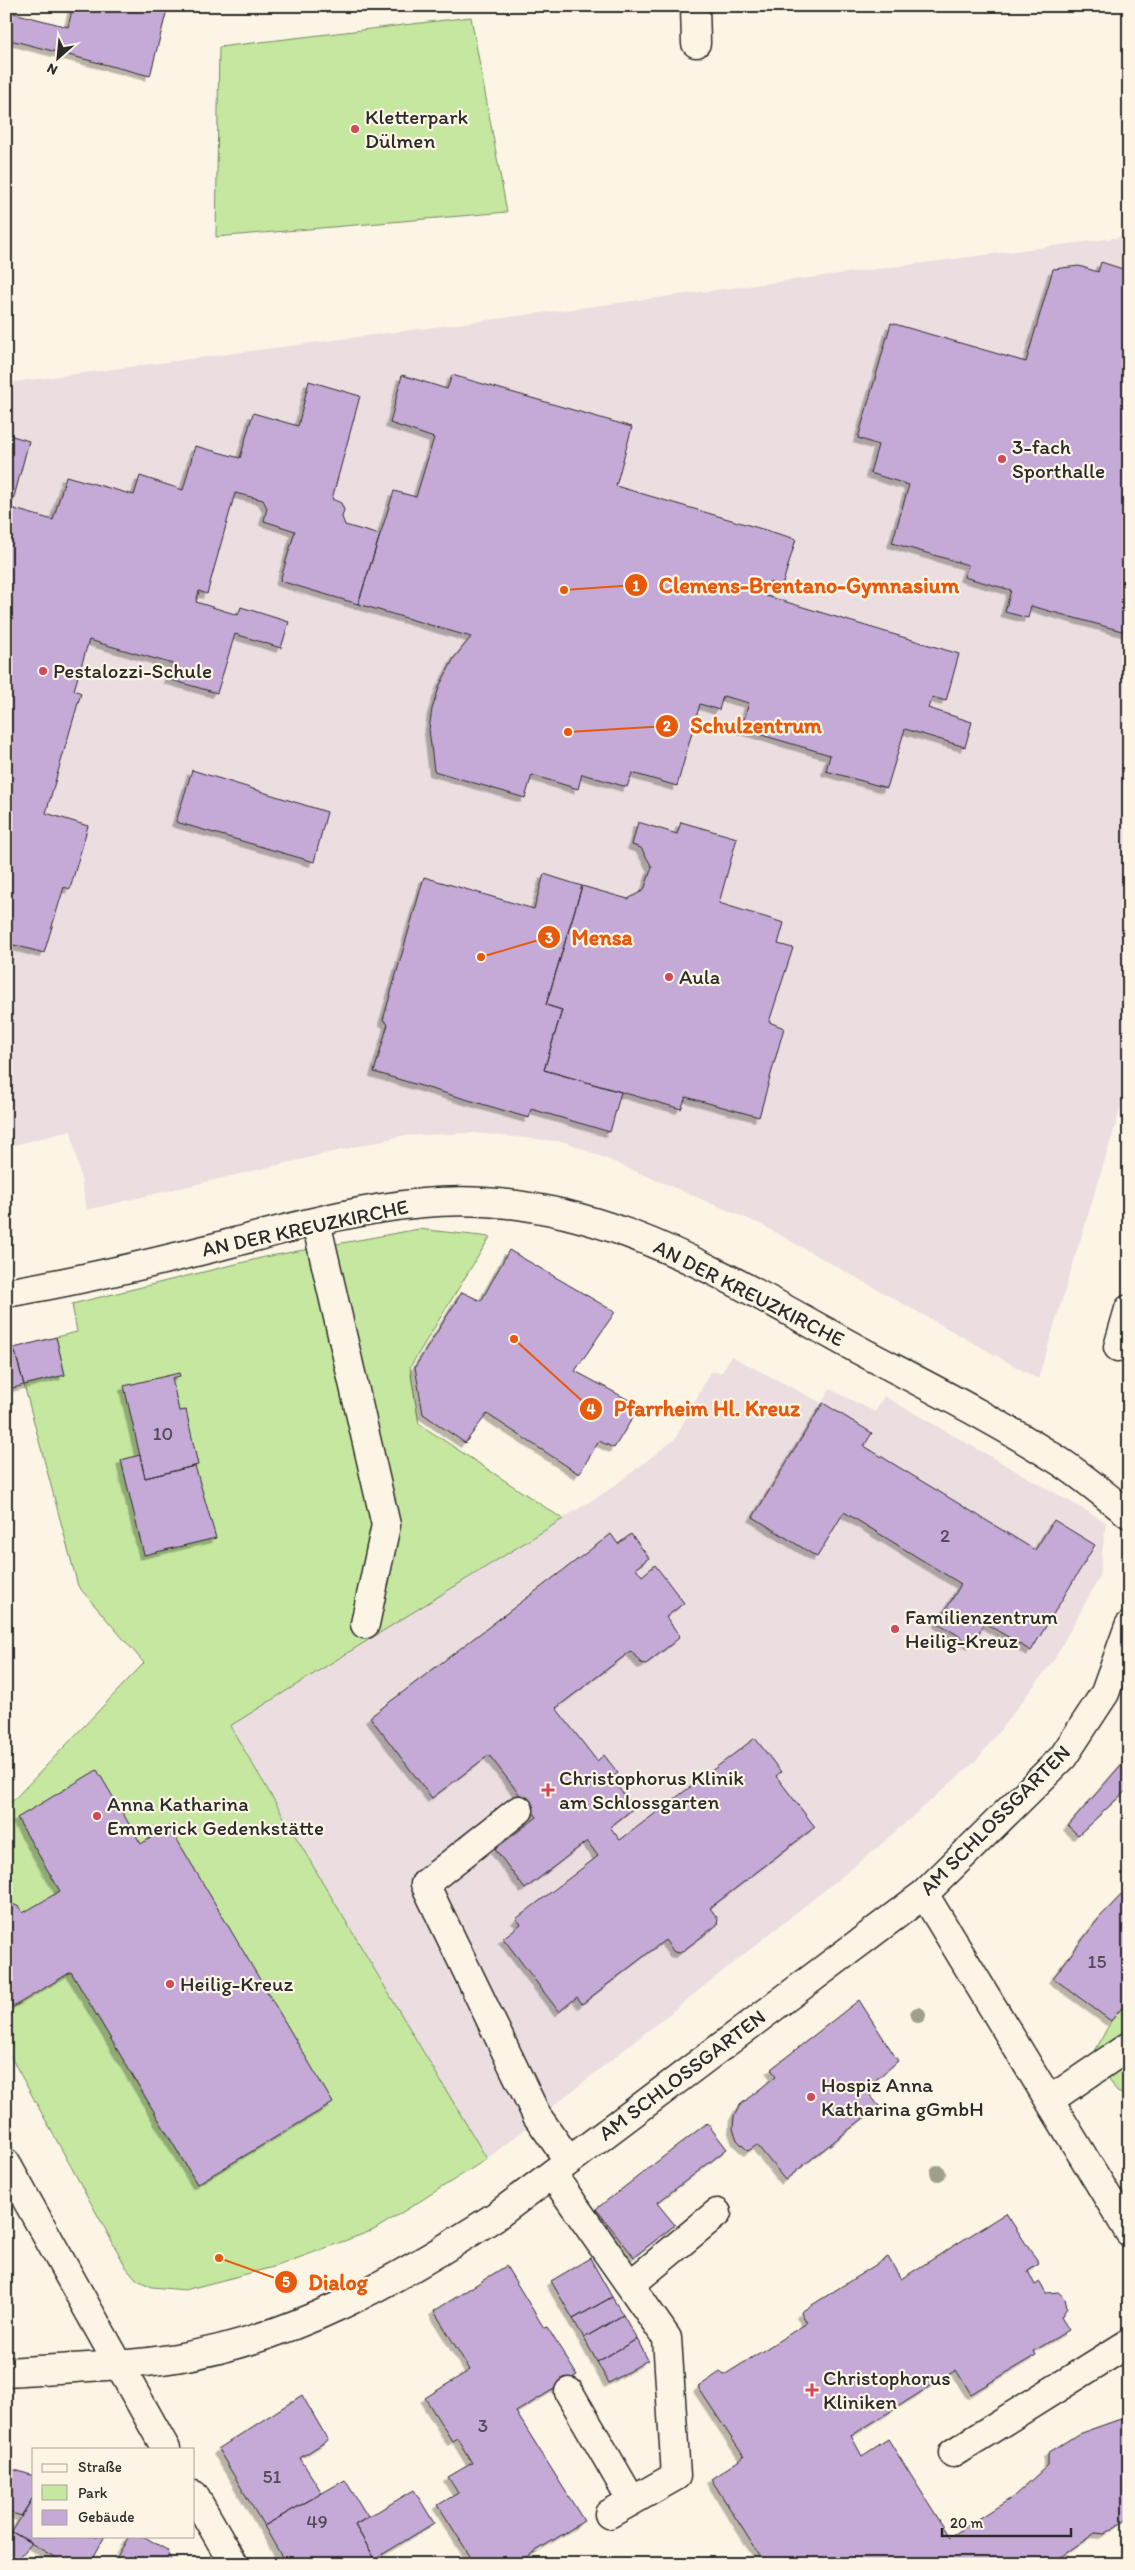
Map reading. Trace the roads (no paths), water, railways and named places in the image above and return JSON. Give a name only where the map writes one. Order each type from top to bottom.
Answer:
[{"type":"street","points":[[695,6],[696,43]]},
{"type":"street","name":"AN DER KREUZKIRCHE","points":[[6,1293],[87,1278],[316,1222],[423,1202],[486,1202],[550,1211],[616,1227],[667,1248],[727,1277],[1058,1460],[1129,1514]]},
{"type":"street","points":[[316,1222],[386,1525],[365,1624]]},
{"type":"street","points":[[1118,1348],[1129,1309]]},
{"type":"street","name":"AM SCHLOSSGARTEN","points":[[6,2372],[175,2358],[218,2350],[293,2327],[349,2302],[434,2256],[561,2168],[924,1894],[1063,1757],[1105,1694],[1129,1626]]},
{"type":"street","points":[[519,1810],[425,1884],[561,2168],[630,2285],[667,2338],[676,2476],[609,2514]]},
{"type":"street","points":[[924,1894],[1129,2232]]},
{"type":"street","points":[[1050,2100],[1129,2046]]},
{"type":"street","points":[[6,2163],[165,2448]]},
{"type":"street","points":[[630,2285],[717,2213]]},
{"type":"street","points":[[953,2453],[1129,2343]]},
{"type":"street","points":[[569,2392],[632,2501]]},
{"type":"street","points":[[195,2498],[234,2564]]},
{"type":"place","name":"Kletterpark Dülmen","points":[[355,129]]},
{"type":"place","name":"3-fach Sporthalle","points":[[1002,459]]},
{"type":"place","name":"Clemens-Brentano-Gymnasium","points":[[564,590]]},
{"type":"place","name":"Pestalozzi-Schule","points":[[43,671]]},
{"type":"place","name":"Schulzentrum","points":[[568,732]]},
{"type":"place","name":"Mensa","points":[[481,957]]},
{"type":"place","name":"Aula","points":[[669,977]]},
{"type":"place","name":"Pfarrheim Hl. Kreuz","points":[[514,1339]]},
{"type":"place","name":"Familienzentrum Heilig-Kreuz","points":[[895,1629]]},
{"type":"place","name":"Christophorus Klinik am Schlossgarten","points":[[548,1790]]},
{"type":"place","name":"Anna Katharina Emmerick Gedenkstätte","points":[[97,1816]]},
{"type":"place","name":"Heilig-Kreuz","points":[[170,1984]]},
{"type":"place","name":"Hospiz Anna Katharina gGmbH","points":[[811,2097]]},
{"type":"place","name":"Dialog","points":[[219,2258]]},
{"type":"place","name":"Christophorus Kliniken","points":[[812,2390]]}]
